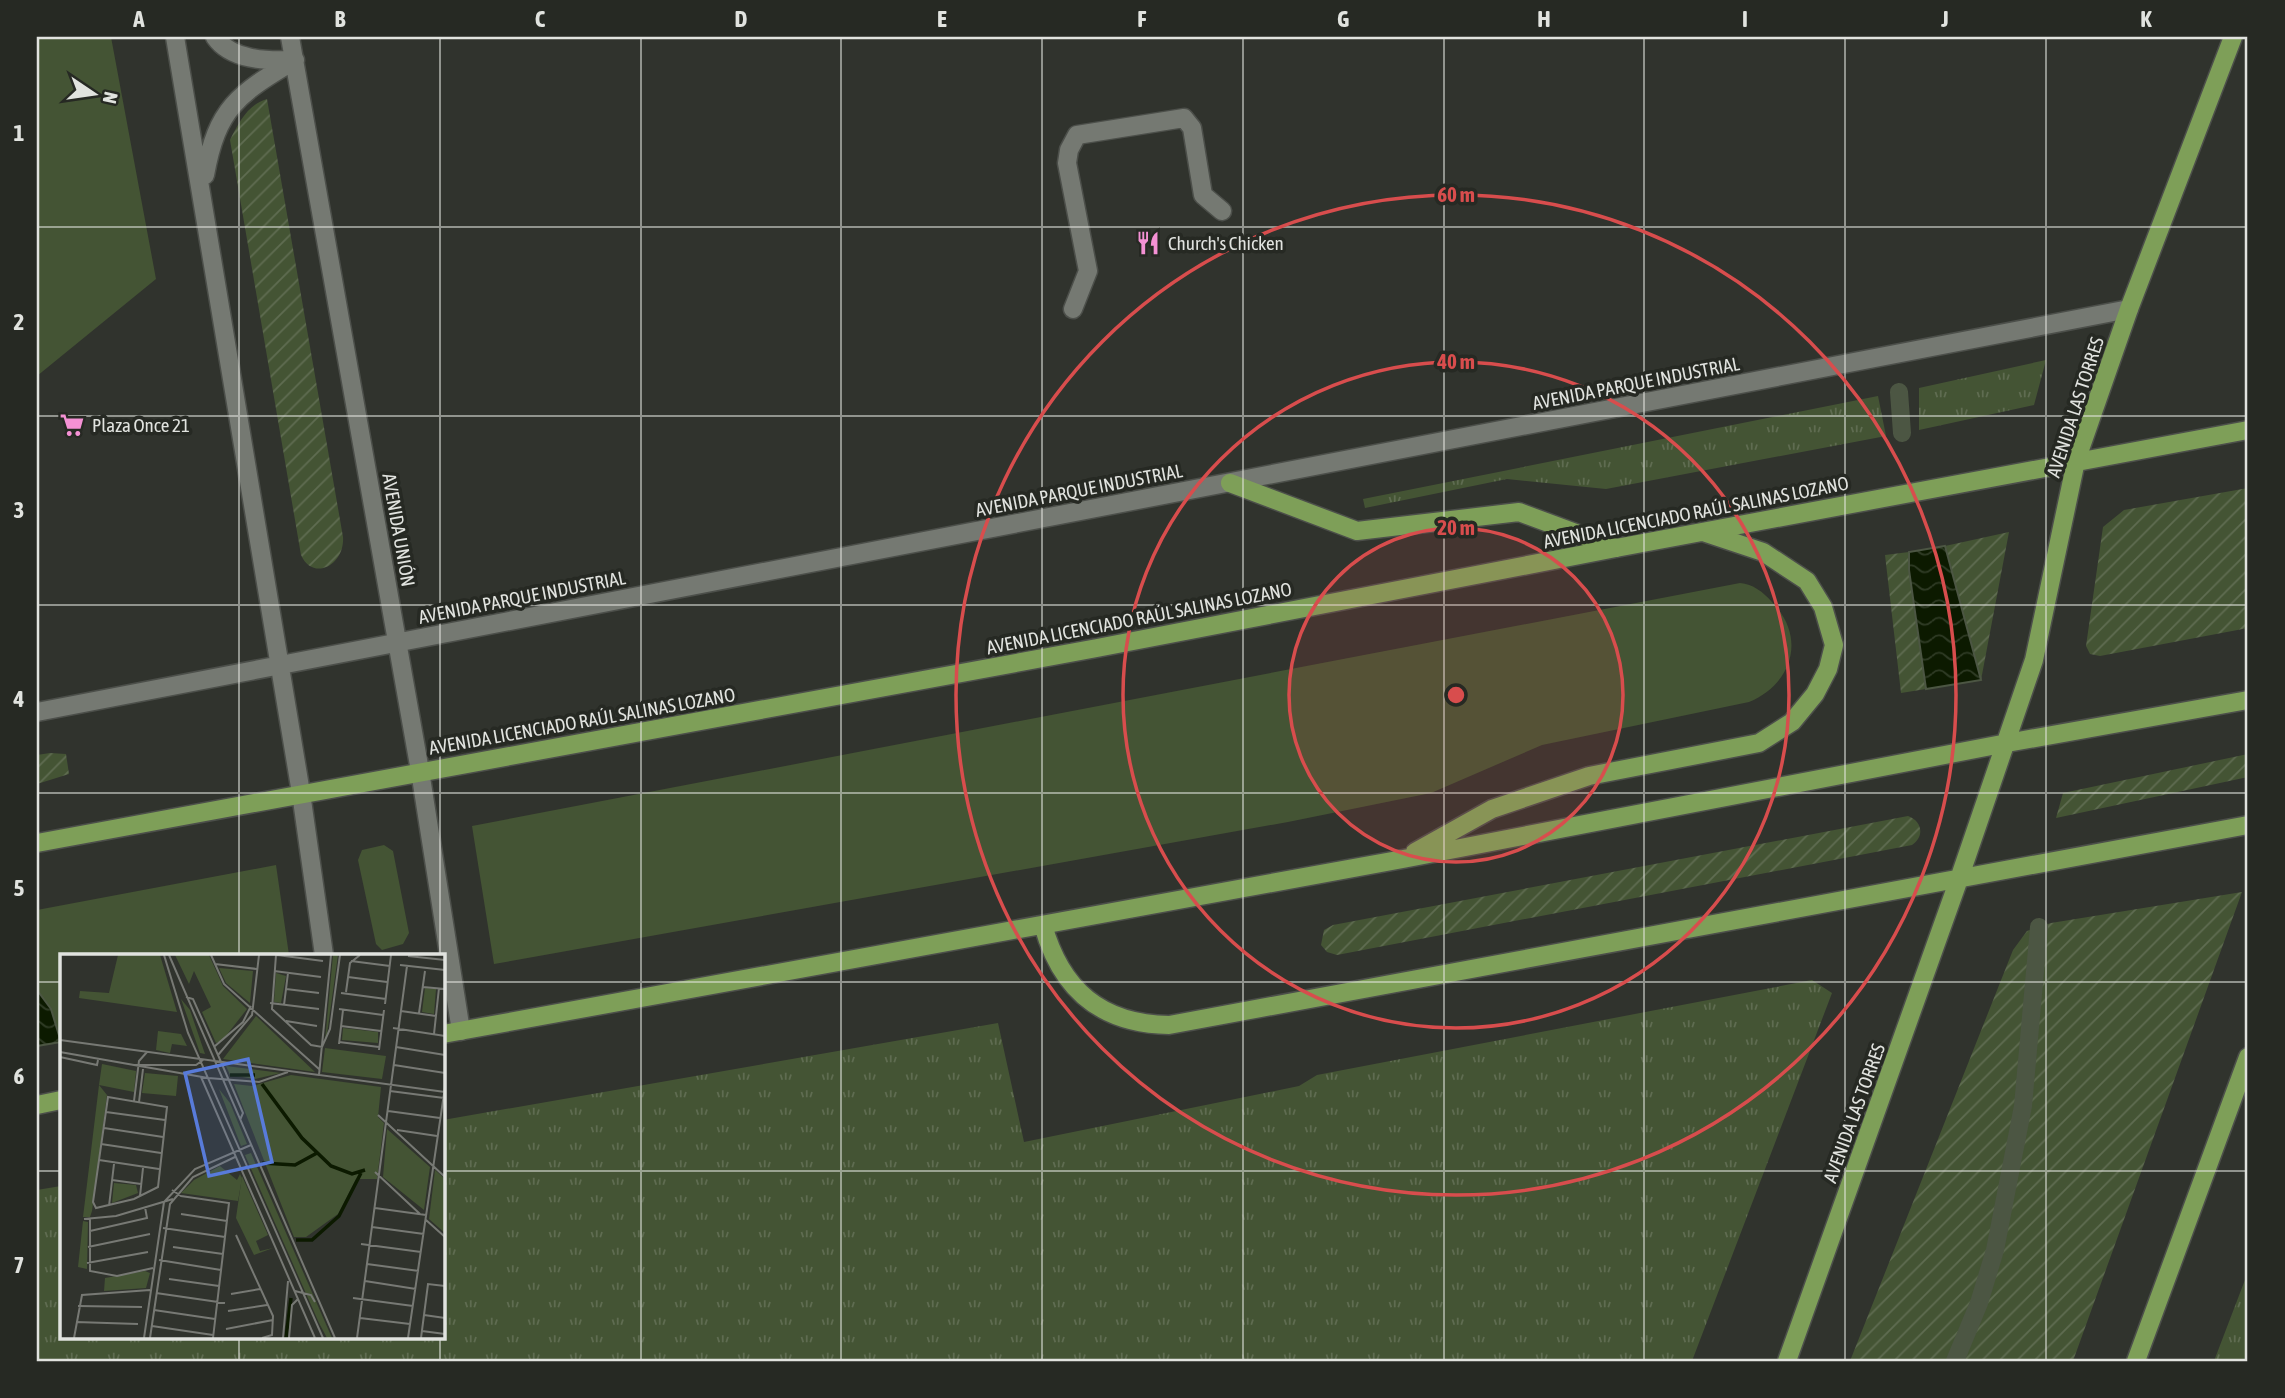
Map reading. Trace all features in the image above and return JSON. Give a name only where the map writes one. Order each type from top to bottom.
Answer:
[{"type":"main road","name":"AVENIDA LAS TORRES","points":[[1787,1361],[2007,743],[2034,660],[2076,461],[2129,309],[2233,37]]},
{"type":"main road","name":"AVENIDA LICENCIADO RAÚL SALINAS LOZANO","points":[[37,843],[1097,648],[2248,430]]},
{"type":"main road","points":[[1230,483],[1357,531],[1519,512],[1616,548]]},
{"type":"main road","points":[[1403,859],[1492,809],[1589,776],[1759,743],[1792,722],[1815,694],[1828,670],[1834,645],[1823,607],[1807,581],[1772,557],[1703,533]]},
{"type":"main road","points":[[444,1034],[1403,859],[2007,743],[2248,700]]},
{"type":"main road","points":[[1043,925],[1055,961],[1079,993],[1095,1006],[1131,1021],[1169,1025],[2248,825]]},
{"type":"main road","points":[[2136,1361],[2248,1057]]},
{"type":"main road","points":[[37,1105],[60,1100]]},
{"type":"street","points":[[175,37],[301,793],[324,954]]},
{"type":"street","points":[[215,37],[221,45],[247,57],[262,61],[295,60]]},
{"type":"street","name":"AVENIDA UNIÓN","points":[[290,37],[421,771],[461,1031]]},
{"type":"street","points":[[202,190],[209,153],[222,117],[252,88],[295,60]]},
{"type":"street","points":[[1073,309],[1088,271],[1067,163],[1069,150],[1077,135],[1184,118],[1192,128],[1203,195],[1222,211]]},
{"type":"street","name":"AVENIDA PARQUE INDUSTRIAL","points":[[37,712],[2129,309]]},
{"type":"green space","points":[[37,37],[111,37],[156,279],[37,376]]},
{"type":"green space","points":[[267,99],[343,537],[342,547],[334,562],[320,569],[306,563],[301,555],[230,140],[249,110]]},
{"type":"green space","points":[[2046,360],[2034,405],[1919,430],[1919,388]]},
{"type":"green space","points":[[1878,396],[1886,436],[1606,489],[1507,479],[1365,508],[1363,499]]},
{"type":"green space","points":[[2248,488],[2248,628],[2100,656],[2090,654],[2086,646],[2103,527],[2124,510]]},
{"type":"green space","points":[[2009,532],[1981,680],[1945,546]]},
{"type":"green space","points":[[1909,552],[1909,570],[1926,689],[1901,693],[1885,555]]},
{"type":"green space","points":[[1740,583],[1758,589],[1772,602],[1783,616],[1791,645],[1790,659],[1776,684],[1749,702],[1542,745],[1431,793],[1288,822],[494,964],[472,826]]},
{"type":"green space","points":[[66,754],[69,774],[37,784],[37,755]]},
{"type":"green space","points":[[2248,754],[2248,777],[2056,818],[2063,793]]},
{"type":"green space","points":[[1908,816],[1916,821],[1920,829],[1919,837],[1912,845],[1337,955],[1327,952],[1321,945],[1324,930],[1333,925]]},
{"type":"green space","points":[[384,845],[393,851],[409,933],[403,944],[382,950],[376,944],[358,860],[362,850]]},
{"type":"green space","points":[[276,865],[289,954],[60,954],[60,1042],[37,1046],[37,910]]},
{"type":"green space","points":[[2242,892],[2073,1361],[1850,1361],[2013,950],[2027,931],[2051,923]]},
{"type":"green space","points":[[1812,980],[1832,993],[1692,1361],[37,1361],[37,1190],[60,1186],[60,1338],[444,1338],[444,1120],[998,1023],[1024,1142],[1299,1086],[1317,1075]]},
{"type":"green space","points":[[2248,1272],[2248,1361],[2214,1361]]},
{"type":"water","points":[[1945,546],[1981,680],[1926,689],[1909,570],[1909,552]]},
{"type":"water","points":[[37,990],[51,1009],[60,1042],[37,1046]]},
{"type":"waterway","points":[[1899,392],[1902,433]]},
{"type":"waterway","points":[[1955,1361],[1979,1303],[1995,1250],[2023,1106],[2039,927]]},
{"type":"place","name":"Church's Chicken","points":[[1148,243]]},
{"type":"place","name":"Plaza Once 21","points":[[72,425]]}]
